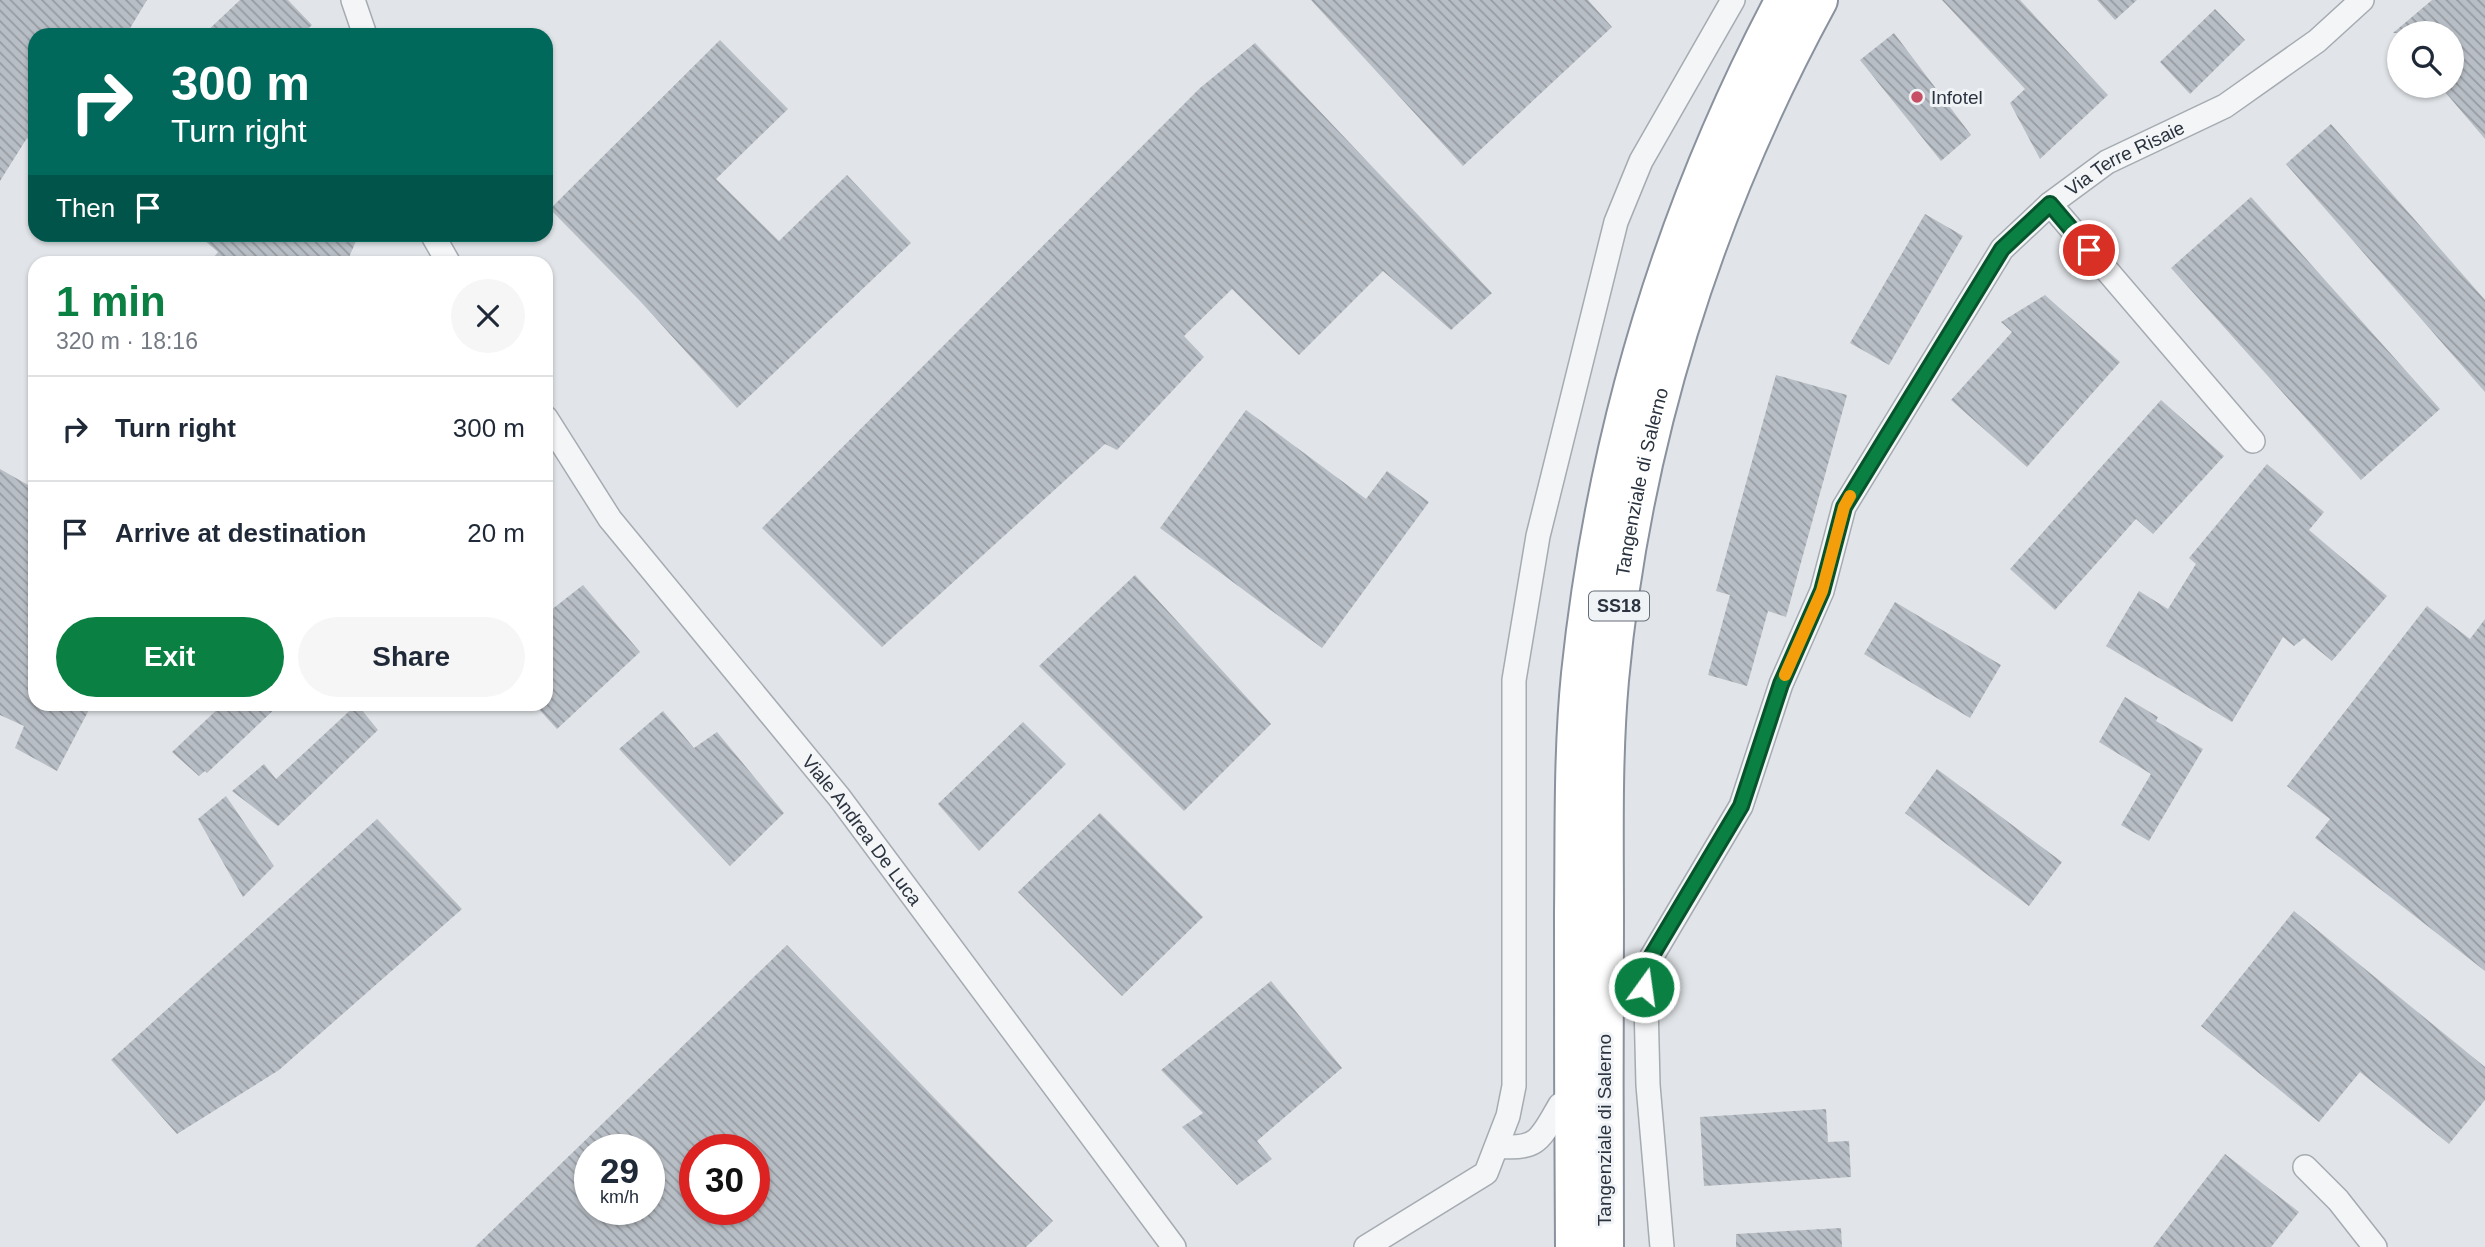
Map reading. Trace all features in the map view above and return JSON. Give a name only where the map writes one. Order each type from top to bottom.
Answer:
[{"type":"highway","name":"Tangenziale di Salerno","points":[[1575,1247],[1576,738],[1581,674],[1599,540],[1620,430],[1663,281],[1713,149],[1785,0]]},
{"type":"highway","name":"Tangenziale di Salerno","points":[[1604,1247],[1603,813],[1610,677],[1625,563],[1652,423],[1692,283],[1751,134],[1784,62],[1818,0]]},
{"type":"street","points":[[353,0],[363,28]]},
{"type":"street","points":[[1366,1247],[1486,1173],[1508,1116],[1514,1086],[1514,680],[1538,536],[1616,222],[1641,161],[1733,0]]},
{"type":"street","name":"Via Terre Risaie","points":[[1626,1000],[1741,806],[1781,684],[1822,591],[1844,507],[2002,249],[2050,204],[2107,162],[2225,106],[2317,41],[2362,0]]},
{"type":"street","points":[[2050,204],[2253,441]]},
{"type":"street","name":"Viale Andrea De Luca","points":[[553,429],[610,519],[839,797],[1174,1247]]},
{"type":"street","points":[[1642,972],[1646,1003],[1647,1085],[1661,1247]]},
{"type":"street","points":[[1497,1146],[1527,1147],[1541,1137],[1560,1105]]},
{"type":"street","points":[[2305,1167],[2338,1200],[2375,1247]]},
{"type":"building","points":[[0,0],[147,0],[130,28],[28,28],[28,139],[0,181]]},
{"type":"building","points":[[240,0],[288,0],[312,25],[309,28],[210,28]]},
{"type":"building","points":[[1311,0],[1588,0],[1612,27],[1463,166]]},
{"type":"building","points":[[1942,0],[2020,0],[2108,95],[2040,159],[2010,103],[2025,89]]},
{"type":"building","points":[[2097,0],[2137,0],[2115,20]]},
{"type":"building","points":[[2432,0],[2485,0],[2485,139],[2450,98],[2464,98],[2464,21],[2407,21]]},
{"type":"building","points":[[2215,9],[2245,40],[2190,94],[2160,62]]},
{"type":"building","name":"Infotel","points":[[1894,33],[1971,135],[1941,161],[1860,60]]},
{"type":"building","points":[[720,40],[788,109],[716,179],[779,241],[847,175],[911,243],[737,408],[640,301],[553,212],[553,206]]},
{"type":"building","points":[[1255,43],[1492,293],[1451,330],[1383,271],[1299,355],[1232,289],[1184,336],[1204,357],[1117,450],[1105,444],[882,647],[762,528],[1200,88]]},
{"type":"building","points":[[2331,124],[2485,300],[2485,392],[2286,164]]},
{"type":"building","points":[[2251,197],[2440,409],[2361,480],[2171,268]]},
{"type":"building","points":[[1925,214],[1963,236],[1889,365],[1850,343]]},
{"type":"building","points":[[206,242],[356,242],[350,256],[215,256],[218,252]]},
{"type":"building","points":[[2045,295],[2120,362],[2027,467],[1951,400],[2012,332],[2001,322]]},
{"type":"building","points":[[1776,375],[1847,395],[1786,617],[1768,611],[1747,686],[1708,675],[1730,595],[1716,591]]},
{"type":"building","points":[[2161,400],[2224,456],[2153,534],[2136,519],[2055,610],[2010,569]]},
{"type":"building","points":[[1246,410],[1366,499],[1387,471],[1429,502],[1322,648],[1160,528]]},
{"type":"building","points":[[2267,464],[2324,512],[2309,530],[2387,596],[2332,661],[2304,638],[2294,646],[2283,637],[2232,722],[2106,646],[2139,591],[2168,609],[2196,564],[2189,558]]},
{"type":"building","points":[[0,469],[28,485],[28,711],[88,711],[57,771],[15,748],[24,726],[0,715]]},
{"type":"building","points":[[1135,575],[1271,724],[1184,811],[1039,666]]},
{"type":"building","points":[[583,585],[640,652],[557,729],[540,711],[553,711],[553,609]]},
{"type":"building","points":[[1895,602],[2001,665],[1970,718],[1864,654]]},
{"type":"building","points":[[2427,606],[2470,639],[2485,619],[2485,971],[2315,838],[2330,819],[2287,786]]},
{"type":"building","points":[[2125,697],[2158,717],[2156,721],[2203,749],[2149,841],[2121,825],[2151,774],[2099,742]]},
{"type":"building","points":[[216,711],[273,711],[207,773],[205,771],[199,776],[172,752]]},
{"type":"building","points":[[349,711],[363,711],[378,730],[278,826],[232,791],[264,764],[276,779]]},
{"type":"building","points":[[663,711],[694,748],[717,732],[784,813],[730,866],[619,749]]},
{"type":"building","points":[[1023,722],[1066,764],[979,851],[938,804]]},
{"type":"building","points":[[1937,769],[2062,862],[2029,906],[1905,813]]},
{"type":"building","points":[[226,796],[274,866],[243,897],[198,819]]},
{"type":"building","points":[[1100,813],[1203,917],[1122,996],[1018,892]]},
{"type":"building","points":[[377,819],[462,909],[279,1070],[177,1134],[111,1060]]},
{"type":"building","points":[[2294,911],[2485,1067],[2485,1100],[2449,1144],[2360,1072],[2319,1122],[2201,1026]]},
{"type":"building","points":[[787,945],[1053,1221],[1026,1247],[475,1247],[574,1151],[574,1225],[665,1225],[665,1134],[592,1134]]},
{"type":"building","points":[[1271,981],[1342,1068],[1257,1141],[1272,1159],[1237,1185],[1182,1127],[1203,1113],[1161,1070]]},
{"type":"building","points":[[1826,1109],[1828,1142],[1849,1141],[1851,1177],[1704,1186],[1700,1117]]},
{"type":"building","points":[[2225,1154],[2299,1212],[2271,1247],[2153,1247]]},
{"type":"building","points":[[1841,1228],[1842,1247],[1736,1247],[1736,1234]]},
{"type":"slow traffic","points":[[1785,675],[1822,591],[1844,507],[1850,496]]},
{"type":"place","name":"Infotel","points":[[1917,97]]},
{"type":"route","points":[[1644,987],[1642,972],[1741,806],[1781,684],[1822,591],[1844,507],[1878,449],[2002,249],[2050,204],[2089,250]]}]
